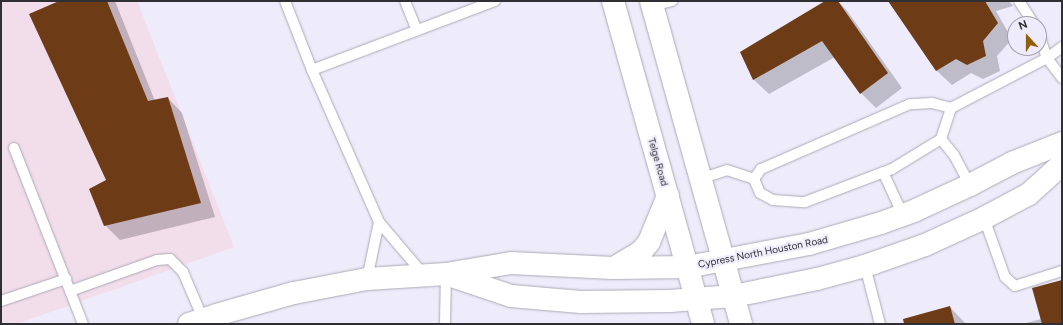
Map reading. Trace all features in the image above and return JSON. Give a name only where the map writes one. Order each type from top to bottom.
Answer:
[{"type":"main road","name":"Telge Road","points":[[613,1],[703,324]]},
{"type":"main road","points":[[658,3],[700,178],[741,324]]},
{"type":"main road","name":"Cypress North Houston Road","points":[[196,322],[294,293],[367,279],[436,275],[511,262],[614,268],[687,267],[809,244],[903,215],[970,185],[1012,163],[1062,143]]},
{"type":"main road","name":"Cypress North Houston Road","points":[[436,275],[511,296],[619,303],[696,300],[733,296],[817,279],[865,266],[925,245],[984,218],[1029,194],[1062,164]]},
{"type":"main road","points":[[614,268],[641,252],[649,242],[668,196]]},
{"type":"lane","points":[[285,1],[312,70],[379,222],[436,275],[445,324]]},
{"type":"lane","points":[[405,1],[416,31]]},
{"type":"lane","points":[[312,70],[495,1]]},
{"type":"lane","points":[[1019,1],[1029,16]]},
{"type":"lane","points":[[754,179],[761,169],[910,104],[932,103],[951,108],[1047,58],[1062,47]]},
{"type":"lane","points":[[1047,58],[1062,78]]},
{"type":"lane","points":[[700,178],[727,170],[754,179],[760,193],[773,200],[805,202],[892,169],[941,139],[951,108]]},
{"type":"lane","points":[[941,139],[954,155],[970,185]]},
{"type":"lane","points":[[14,148],[83,324]]},
{"type":"lane","points":[[883,172],[903,215]]},
{"type":"lane","points":[[984,218],[1005,278],[1016,286],[1062,270]]},
{"type":"lane","points":[[367,279],[379,222]]},
{"type":"lane","points":[[70,291],[157,260],[170,259],[183,272],[196,322]]},
{"type":"lane","points":[[865,266],[880,324]]},
{"type":"lane","points":[[1,301],[66,279]]},
{"type":"shaded area","points":[[1,1],[137,1],[234,247],[17,324],[1,324]]},
{"type":"building","points":[[59,1],[107,1],[148,101],[168,97],[201,203],[104,226],[89,189],[106,180],[29,14]]},
{"type":"building","points":[[825,1],[838,1],[888,73],[860,94],[822,41],[753,80],[740,52]]},
{"type":"building","points":[[888,1],[985,1],[998,23],[983,41],[986,56],[967,65],[956,59],[936,71]]},
{"type":"building","points":[[1062,280],[1062,324],[1042,324],[1032,288]]},
{"type":"building","points":[[950,306],[955,324],[904,324],[903,319]]}]
